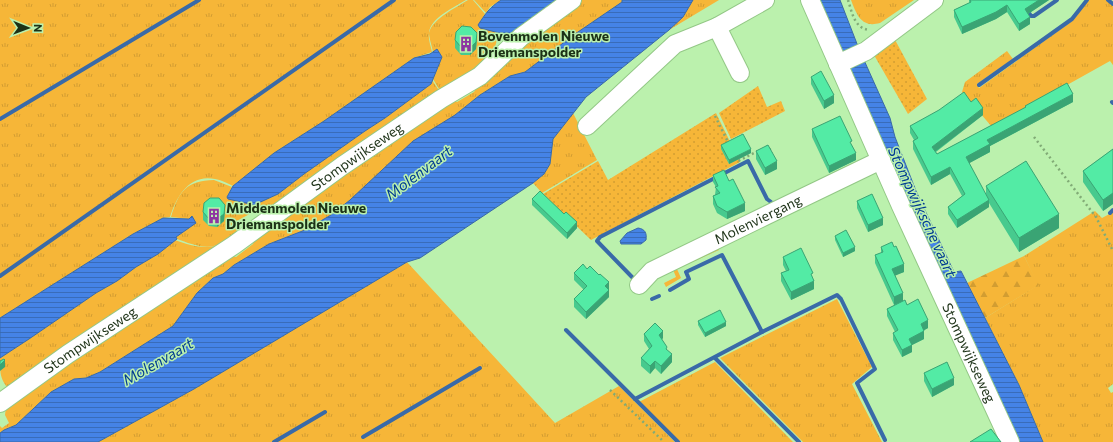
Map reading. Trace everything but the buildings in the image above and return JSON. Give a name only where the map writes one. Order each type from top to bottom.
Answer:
[{"type":"street","name":"Stompwijkseweg","points":[[0,403],[68,354],[234,245],[342,166],[441,99],[480,76],[522,37],[572,0]]},
{"type":"street","points":[[587,126],[674,44],[717,27],[765,0]]},
{"type":"street","name":"Stompwijkseweg","points":[[810,0],[840,63],[926,261],[1010,442]]},
{"type":"street","points":[[840,63],[866,51],[934,0]]},
{"type":"street","points":[[717,27],[740,73]]},
{"type":"street","name":"Molenviergang","points":[[639,285],[652,272],[882,160]]},
{"type":"path","points":[[848,0],[856,23],[867,30],[873,30]]},
{"type":"path","points":[[715,116],[732,148]]},
{"type":"path","points":[[1034,138],[1096,217],[1113,251]]},
{"type":"path","points":[[735,155],[738,161],[768,146],[773,155]]},
{"type":"path","points":[[610,390],[664,442]]},
{"type":"green space","points":[[0,0],[466,0],[438,18],[430,28],[429,40],[432,52],[414,58],[324,121],[274,153],[233,186],[220,180],[206,178],[191,183],[180,194],[170,217],[163,218],[133,234],[0,318]]},
{"type":"green space","points":[[468,0],[473,0],[485,14],[478,25],[480,28],[499,32],[494,51],[489,61],[442,94],[433,79],[442,57],[437,49],[433,52],[429,33],[431,28],[440,18]]},
{"type":"green space","points":[[474,0],[501,0],[490,7],[486,13]]},
{"type":"green space","points":[[578,0],[622,0],[622,2],[575,34],[525,72],[510,76],[480,95],[331,215],[305,230],[269,244],[234,265],[223,274],[213,278],[197,293],[173,326],[100,372],[86,378],[74,379],[51,392],[16,425],[0,433],[0,426],[2,428],[9,423],[5,415],[6,407],[225,254],[236,257],[253,244],[257,231],[453,100],[457,102],[474,92],[480,83]]},
{"type":"green space","points":[[693,0],[719,0],[669,30],[683,17]]},
{"type":"green space","points":[[851,0],[914,0],[880,23],[869,24],[864,22],[858,16]]},
{"type":"green space","points":[[1089,0],[1106,0],[1113,5],[1113,65],[1110,61],[992,127],[962,92],[965,82],[1007,51],[1013,59],[977,84],[979,88],[1072,21]]},
{"type":"green space","points":[[894,38],[927,99],[908,114],[874,55]]},
{"type":"green space","points":[[432,80],[442,95],[278,209],[256,213],[256,204],[278,194],[431,84]]},
{"type":"green space","points":[[758,86],[767,107],[781,101],[785,111],[731,139],[719,113]]},
{"type":"green space","points":[[573,113],[597,160],[542,193],[533,183],[544,174],[550,164],[553,139]]},
{"type":"green space","points":[[716,113],[740,162],[591,240],[543,194],[598,161],[608,180]]},
{"type":"green space","points":[[214,180],[232,187],[227,197],[255,205],[255,211],[235,222],[240,231],[224,242],[216,245],[205,247],[177,239],[176,237],[195,223],[189,219],[171,217],[177,200],[190,185]]},
{"type":"green space","points":[[1095,211],[1102,218],[1113,212],[1113,384],[1108,388],[1111,393],[1113,392],[1113,442],[1043,442],[1019,385],[985,318],[1038,285],[1024,256]]},
{"type":"green space","points":[[175,240],[204,247],[222,244],[10,391],[1,376],[0,358],[96,293],[158,254]]},
{"type":"green space","points":[[717,244],[719,250],[677,269],[681,278],[666,287],[664,283],[676,277],[672,267]]},
{"type":"green space","points":[[1024,256],[1039,285],[985,318],[967,283]]},
{"type":"green space","points":[[407,262],[555,423],[619,386],[675,442],[98,442],[194,389]]},
{"type":"green space","points":[[837,299],[872,367],[852,384],[882,442],[803,442],[720,358]]},
{"type":"green space","points":[[715,362],[793,442],[679,442],[639,402]]},
{"type":"water","points":[[501,0],[558,0],[512,34],[507,35],[480,28],[478,25],[486,14]]},
{"type":"water","name":"Molenvaart","points":[[622,0],[693,0],[683,17],[669,30],[586,97],[553,139],[550,164],[544,174],[533,183],[420,258],[407,262],[194,389],[98,442],[0,442],[0,433],[16,425],[51,392],[74,379],[86,378],[100,372],[173,326],[197,293],[213,278],[223,274],[234,265],[269,244],[305,230],[331,215],[350,200],[413,141],[455,115],[480,95],[510,76],[525,72],[575,34],[622,2]]},
{"type":"water","name":"Stompwijksche vaart","points":[[818,0],[840,0],[859,49],[890,118],[895,137],[916,191],[954,272],[961,271],[1019,385],[1043,442],[1018,442],[955,306]]},
{"type":"water","points":[[437,49],[442,57],[431,84],[385,118],[304,174],[278,194],[254,205],[228,199],[227,197],[233,186],[274,153],[324,121],[414,58],[430,54]]},
{"type":"water","points":[[192,216],[196,223],[176,237],[177,239],[158,254],[96,293],[0,358],[0,318],[133,234],[163,218],[189,219]]},
{"type":"water","points":[[638,228],[645,232],[646,240],[641,244],[621,244],[620,241],[627,233]]},
{"type":"waterway","points":[[0,119],[199,0]]},
{"type":"waterway","points":[[0,276],[394,0]]},
{"type":"waterway","points":[[1021,0],[1031,16],[1034,16],[1057,0]]},
{"type":"waterway","points":[[979,85],[1072,19],[1087,0]]},
{"type":"waterway","points":[[1108,0],[1113,4]]},
{"type":"waterway","points":[[632,277],[597,241],[600,237],[748,161],[767,199],[771,202]]},
{"type":"waterway","points":[[1110,213],[1113,210]]},
{"type":"waterway","points":[[670,290],[689,279],[686,272],[722,255],[762,332]]},
{"type":"waterway","points":[[566,330],[635,399],[762,332],[837,295],[841,299],[875,369],[857,383],[885,440]]},
{"type":"waterway","points":[[652,299],[659,296]]},
{"type":"waterway","points":[[715,358],[799,442]]},
{"type":"waterway","points":[[363,437],[480,368]]},
{"type":"waterway","points":[[635,399],[678,442]]},
{"type":"waterway","points":[[274,442],[325,412]]},
{"type":"place","name":"Bovenmolen Nieuwe Driemanspolder","points":[[466,44]]},
{"type":"place","name":"Middenmolen Nieuwe Driemanspolder","points":[[214,216]]}]
